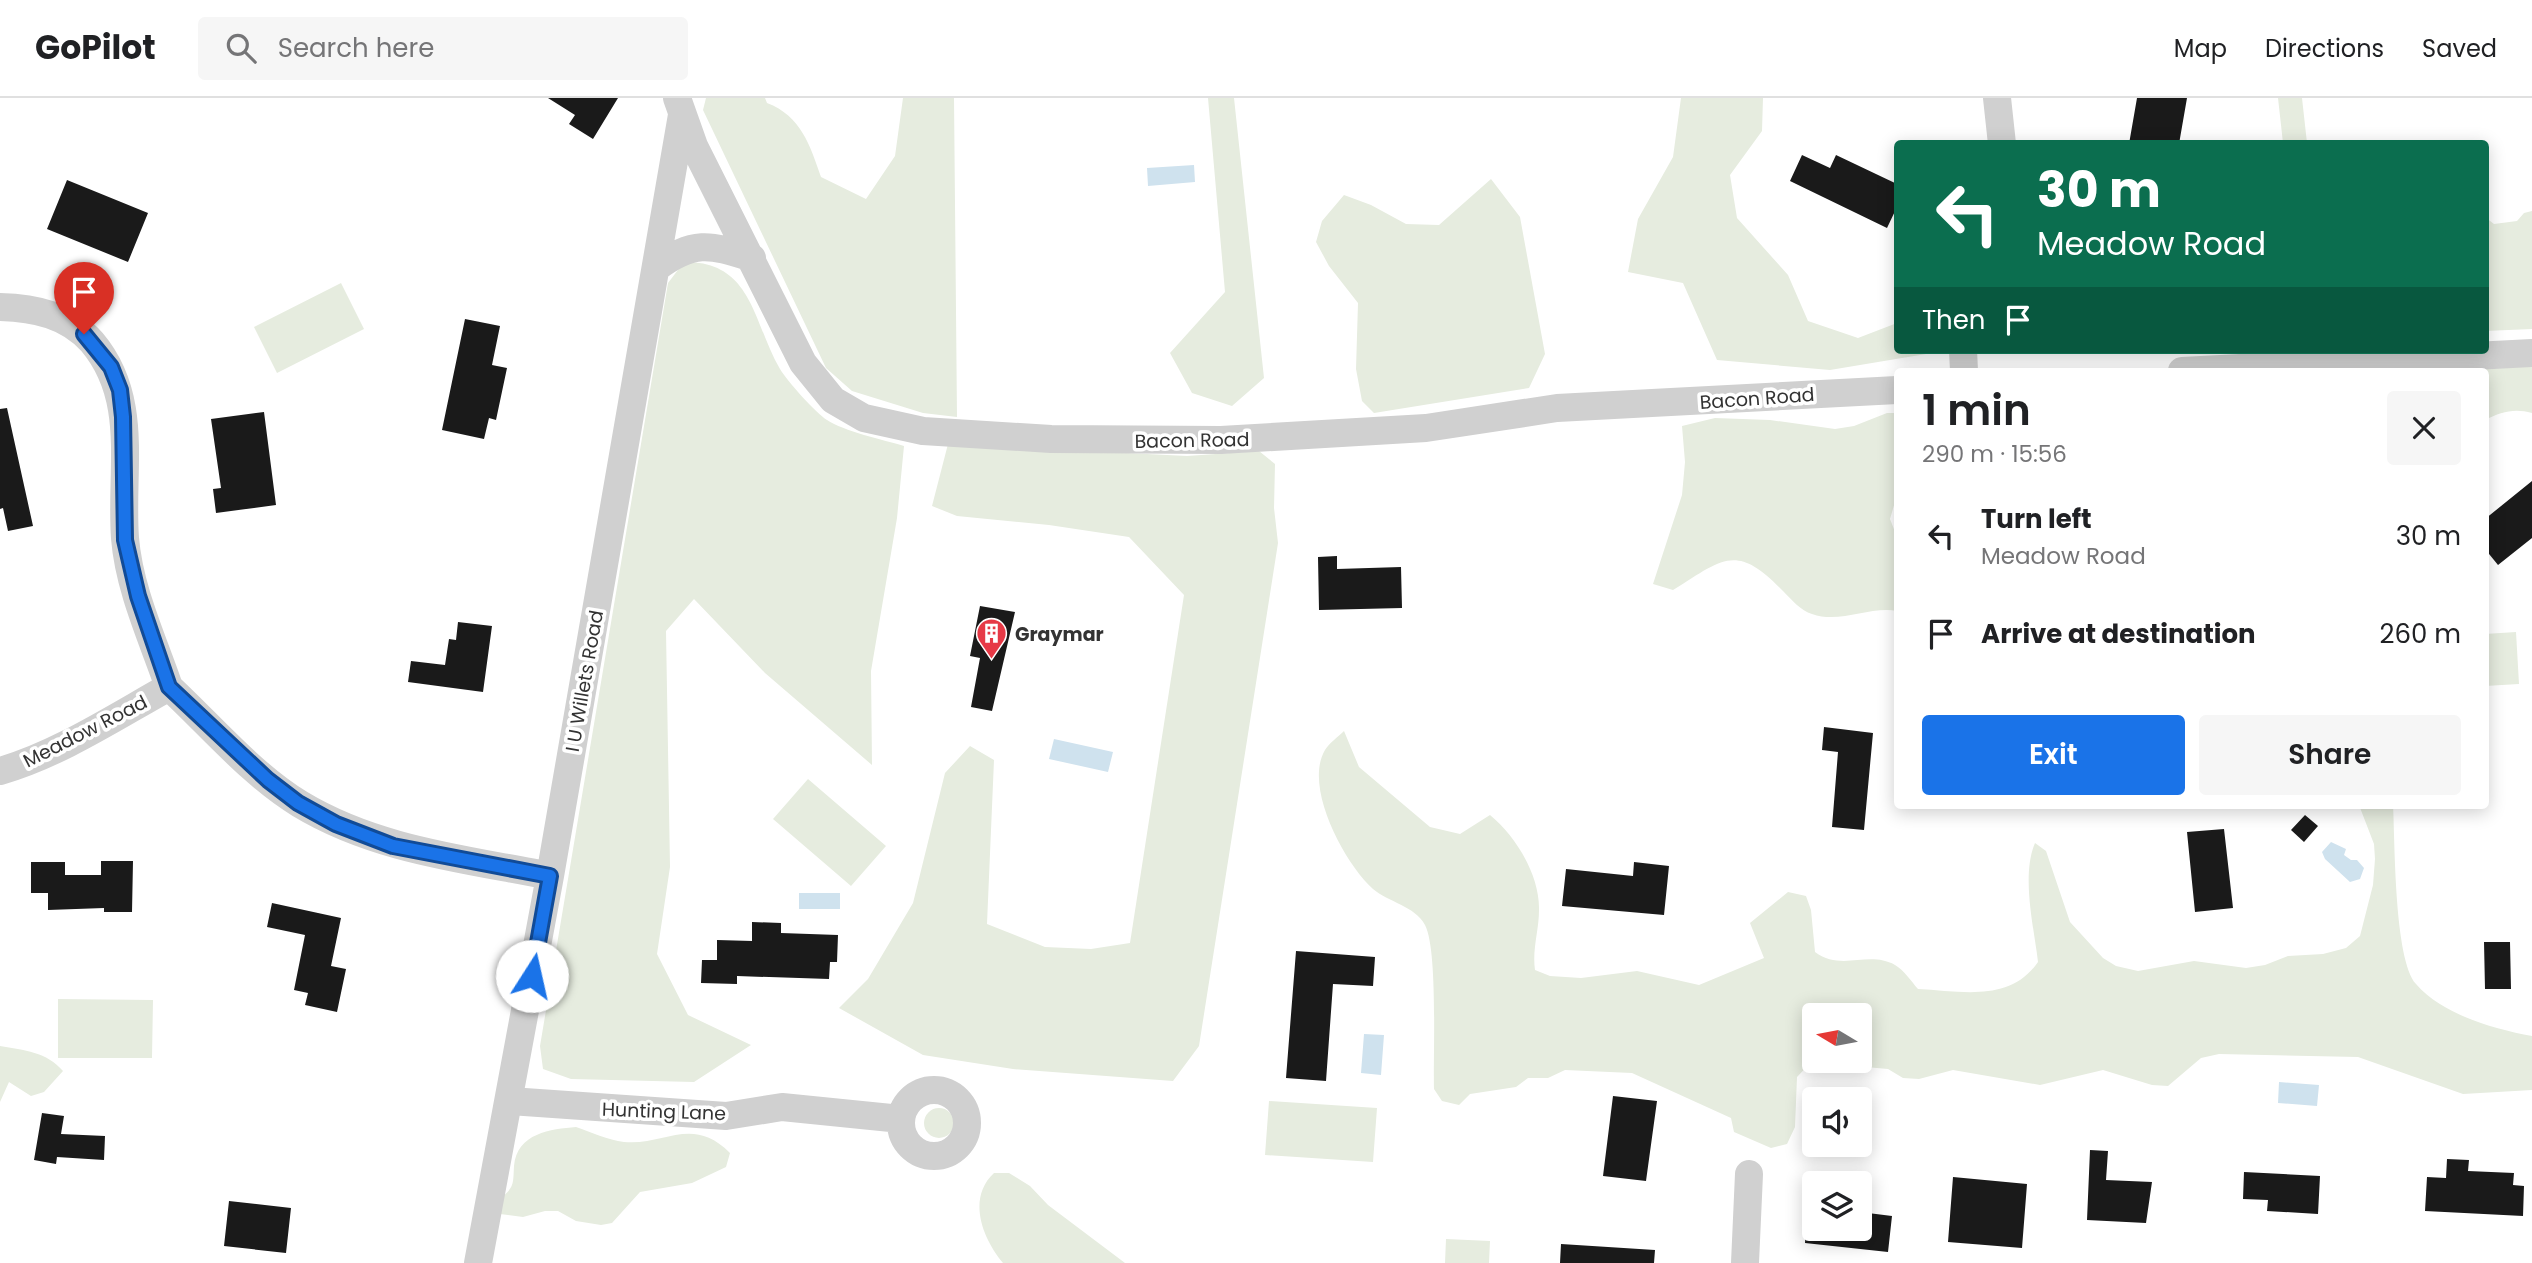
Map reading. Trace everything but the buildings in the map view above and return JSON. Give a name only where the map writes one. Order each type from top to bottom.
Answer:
[{"type":"street","points":[[1997,98],[2002,140]]},
{"type":"street","name":"Bacon Road","points":[[681,103],[694,146],[803,363],[833,400],[864,418],[923,431],[1108,441],[1360,434],[1426,428],[1557,408],[1894,390]]},
{"type":"street","name":"I U Willets Road","points":[[478,1263],[550,876],[656,268],[681,103]]},
{"type":"street","points":[[656,268],[679,251],[702,246],[752,258]]},
{"type":"street","name":"Meadow Road","points":[[0,307],[40,310],[65,320],[84,334],[111,367],[120,390],[123,417],[125,540],[138,596],[169,687],[268,780],[298,803],[336,824],[393,846],[550,876]]},
{"type":"street","points":[[2240,368],[2532,353]]},
{"type":"street","name":"Meadow Road","points":[[0,771],[18,766],[169,687]]},
{"type":"street","name":"Hunting Lane","points":[[510,1101],[726,1116],[782,1107],[901,1119]]},
{"type":"street","points":[[1745,1263],[1749,1174]]},
{"type":"shaded area","points":[[706,98],[765,98],[767,103],[788,116],[803,133],[821,177],[866,199],[895,156],[903,98],[954,98],[957,417],[923,413],[852,391],[826,368],[703,110]]},
{"type":"shaded area","points":[[1208,98],[1234,98],[1264,378],[1232,406],[1192,393],[1170,353],[1225,292]]},
{"type":"shaded area","points":[[1681,98],[1763,98],[1762,131],[1730,175],[1737,218],[1788,275],[1808,321],[1858,338],[1894,324],[1894,354],[1926,354],[1830,370],[1717,360],[1683,283],[1628,272],[1638,219],[1673,157]]},
{"type":"shaded area","points":[[2278,98],[2302,98],[2307,140],[2283,140]]},
{"type":"shaded area","points":[[1491,179],[1520,217],[1545,354],[1529,388],[1374,413],[1362,401],[1356,369],[1358,303],[1329,266],[1316,242],[1322,221],[1344,195],[1371,205],[1406,224],[1439,225]]},
{"type":"shaded area","points":[[2532,211],[2532,329],[2489,331],[2489,220],[2494,224],[2517,221],[2524,213]]},
{"type":"shaded area","points":[[684,262],[707,264],[738,283],[748,298],[780,369],[822,416],[843,428],[904,446],[897,518],[871,671],[872,765],[765,673],[694,599],[666,631],[670,867],[657,954],[688,1015],[751,1045],[694,1082],[571,1079],[543,1069],[540,1046],[668,283]]},
{"type":"shaded area","points":[[341,283],[364,329],[277,373],[254,327]]},
{"type":"shaded area","points":[[2532,367],[2532,413],[2508,412],[2489,418],[2489,368]]},
{"type":"shaded area","points":[[1887,413],[1894,413],[1894,505],[1890,519],[1894,529],[1894,611],[1833,617],[1812,614],[1796,604],[1767,576],[1741,561],[1717,564],[1673,590],[1653,584],[1682,495],[1685,462],[1682,426],[1715,418],[1770,420],[1835,429],[1854,426]]},
{"type":"shaded area","points":[[948,444],[1187,456],[1259,451],[1275,464],[1274,508],[1278,543],[1199,1046],[1173,1081],[1013,1069],[923,1055],[839,1008],[868,979],[913,903],[945,773],[970,746],[994,760],[987,924],[1045,947],[1091,949],[1130,943],[1184,595],[1129,537],[1049,525],[957,516],[932,506]]},
{"type":"shaded area","points":[[2516,632],[2519,684],[2489,686],[2489,634]]},
{"type":"shaded area","points":[[1344,731],[1359,767],[1430,827],[1460,834],[1490,815],[1500,824],[1525,858],[1535,884],[1539,918],[1534,955],[1535,970],[1550,976],[1581,978],[1637,971],[1699,985],[1764,958],[1750,923],[1788,892],[1806,896],[1811,910],[1815,952],[1825,958],[1885,961],[1901,970],[1918,989],[1984,992],[2013,984],[2027,975],[2038,962],[2029,886],[2031,856],[2035,843],[2046,851],[2070,922],[2103,958],[2116,966],[2138,971],[2194,961],[2246,968],[2265,965],[2288,956],[2323,954],[2346,948],[2360,936],[2373,885],[2375,859],[2374,844],[2361,809],[2393,809],[2400,926],[2409,971],[2416,984],[2427,995],[2455,1012],[2486,1025],[2532,1036],[2532,1090],[2463,1094],[2358,1057],[2219,1054],[2201,1058],[2168,1086],[2152,1085],[2103,1070],[2040,1085],[1953,1070],[1919,1079],[1903,1078],[1888,1069],[1872,1068],[1872,1003],[1802,1003],[1802,1072],[1797,1077],[1795,1127],[1787,1144],[1771,1148],[1734,1132],[1731,1118],[1632,1073],[1565,1070],[1548,1078],[1528,1078],[1516,1087],[1470,1094],[1459,1105],[1442,1101],[1434,1089],[1432,956],[1425,925],[1415,913],[1373,889],[1340,844],[1323,804],[1319,784],[1320,766],[1325,750]]},
{"type":"shaded area","points":[[808,779],[886,846],[851,886],[773,819]]},
{"type":"shaded area","points":[[58,999],[153,1000],[152,1058],[58,1058]]},
{"type":"shaded area","points":[[0,1046],[42,1056],[63,1071],[44,1092],[31,1096],[9,1082],[0,1102]]},
{"type":"shaded area","points":[[1269,1101],[1377,1108],[1373,1162],[1265,1155]]},
{"type":"shaded area","points":[[939,1108],[950,1112],[954,1123],[950,1134],[939,1138],[928,1134],[924,1123],[928,1112]]},
{"type":"shaded area","points":[[576,1127],[624,1142],[691,1134],[703,1136],[730,1153],[726,1167],[692,1183],[640,1192],[612,1223],[601,1225],[576,1221],[558,1211],[545,1211],[523,1217],[500,1214],[503,1196],[513,1183],[516,1155],[521,1146],[537,1135]]},
{"type":"shaded area","points":[[994,1173],[1009,1173],[1030,1186],[1048,1205],[1125,1263],[1003,1263],[989,1242],[980,1218],[981,1194]]},
{"type":"shaded area","points":[[1446,1239],[1490,1241],[1489,1263],[1445,1263]]},
{"type":"water","points":[[1194,165],[1195,182],[1148,186],[1147,168]]},
{"type":"water","points":[[1054,739],[1113,752],[1108,772],[1049,759]]},
{"type":"water","points":[[2331,842],[2346,849],[2344,855],[2351,860],[2357,860],[2364,868],[2360,879],[2350,882],[2325,859],[2322,852]]},
{"type":"water","points":[[799,893],[840,893],[840,909],[799,909]]},
{"type":"water","points":[[1364,1034],[1384,1035],[1381,1075],[1361,1073]]},
{"type":"water","points":[[2279,1082],[2319,1085],[2317,1106],[2278,1103]]},
{"type":"place","name":"Graymar","points":[[992,661]]},
{"type":"route","points":[[84,334],[111,367],[120,390],[125,540],[138,596],[169,687],[268,780],[298,803],[336,824],[393,846],[550,876],[532,976]]}]
